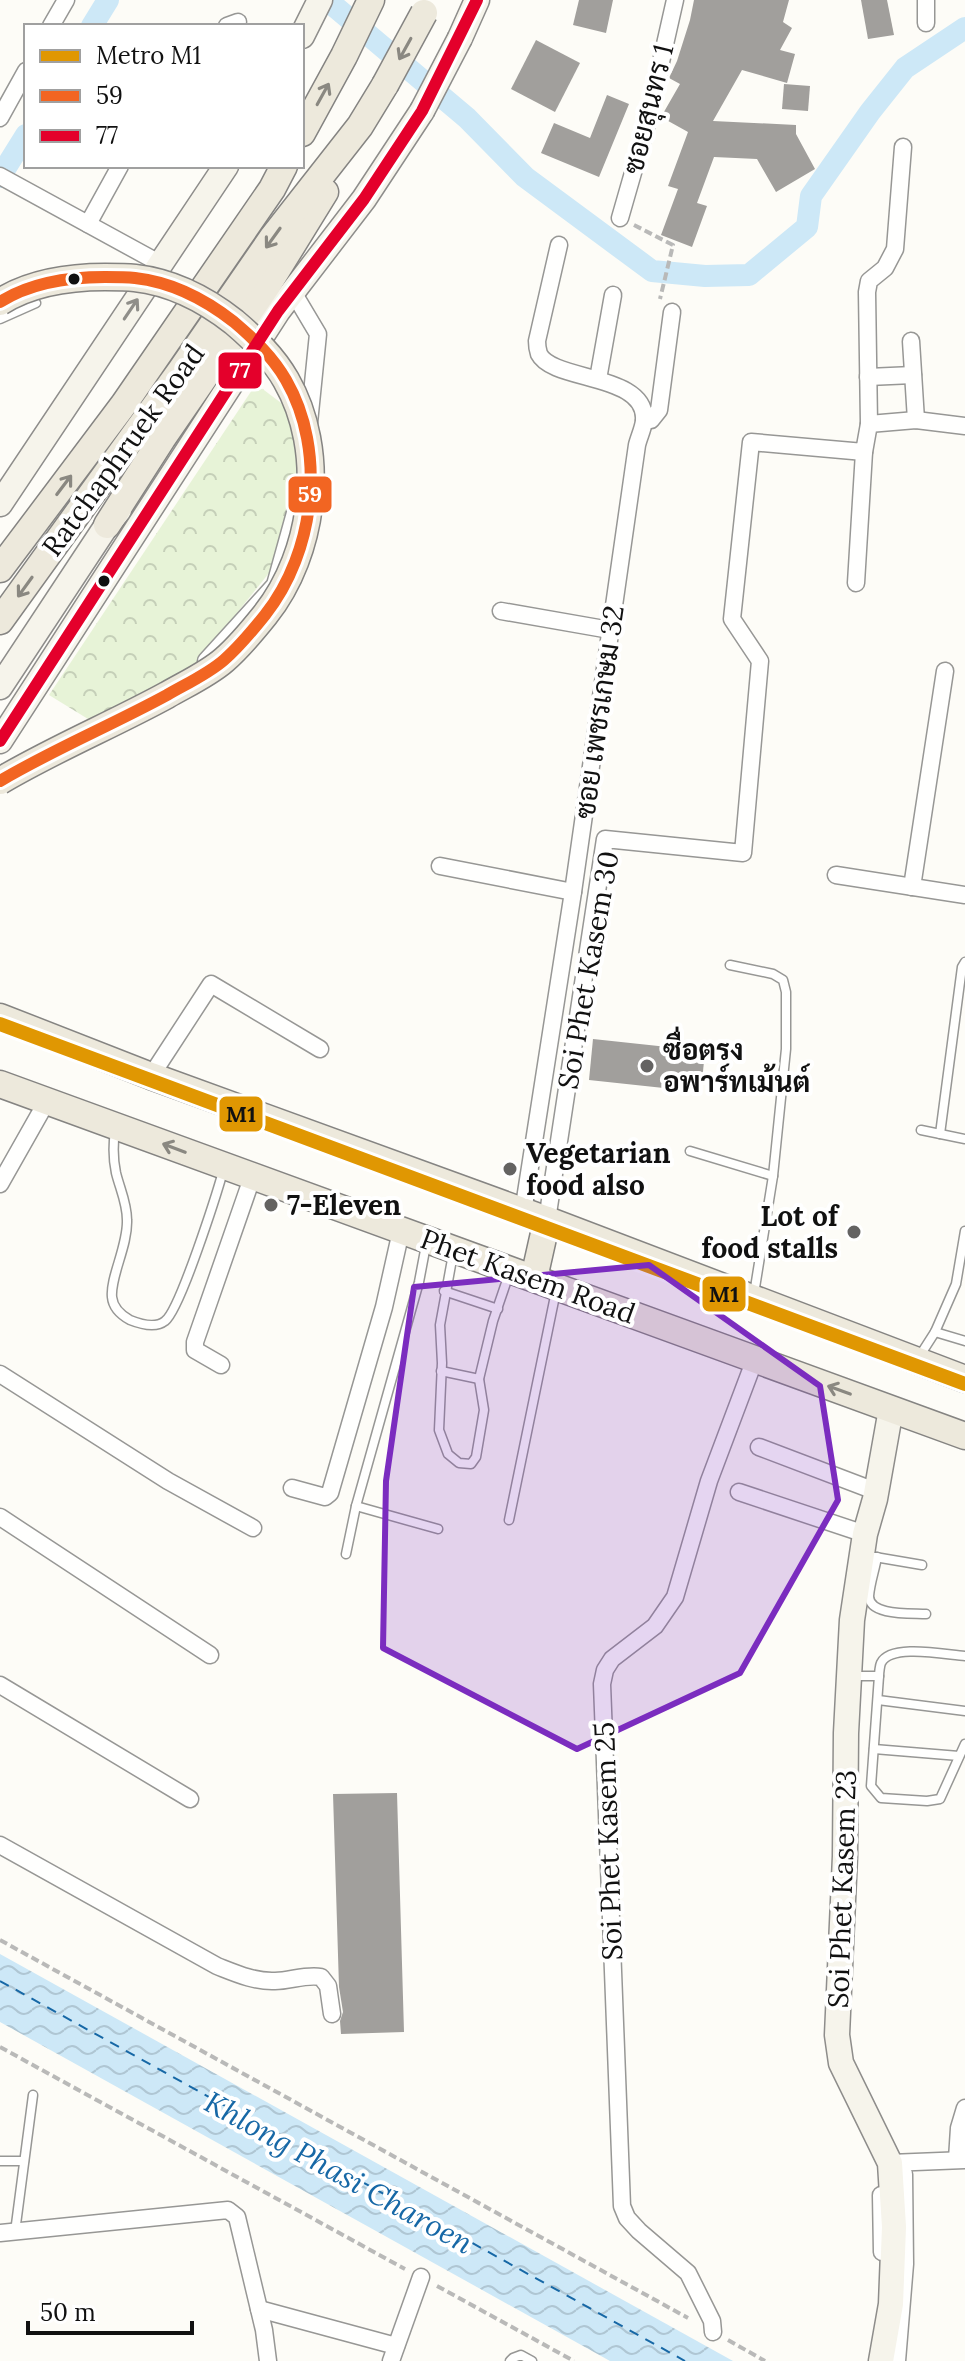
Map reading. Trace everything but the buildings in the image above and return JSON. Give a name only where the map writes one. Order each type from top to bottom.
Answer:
[{"type":"main road","points":[[304,33],[320,0]]},
{"type":"main road","points":[[304,129],[371,0]]},
{"type":"main road","name":"Ratchaphruek Road","points":[[0,741],[286,302],[364,199],[422,111],[477,0]]},
{"type":"main road","name":"Ratchaphruek Road","points":[[0,621],[173,382],[273,237],[360,126],[428,7]]},
{"type":"main road","points":[[0,687],[304,228],[360,126]]},
{"type":"main road","points":[[0,504],[225,168]]},
{"type":"main road","name":"Ratchaphruek Road","points":[[0,569],[124,404],[272,189],[283,168]]},
{"type":"main road","points":[[0,302],[51,282],[88,277],[137,278],[169,286],[212,305],[261,346],[286,380],[302,418],[310,469],[310,504],[301,547],[288,580],[266,614],[223,661],[123,719],[0,781]]},
{"type":"main road","points":[[107,525],[286,302]]},
{"type":"main road","name":"Phet Kasem Road","points":[[0,1017],[965,1379]]},
{"type":"main road","name":"Phet Kasem Road","points":[[0,1084],[965,1436]]},
{"type":"main road","points":[[534,1278],[535,1216]]},
{"type":"main road","name":"Soi Phet Kasem 23","points":[[881,2361],[891,2304],[894,2227],[891,2172],[841,2063],[837,2035],[852,1620],[868,1548],[891,1409]]},
{"type":"street","points":[[52,24],[66,0]]},
{"type":"street","name":"ซอยสุนทร 1","points":[[620,218],[647,124],[675,0]]},
{"type":"street","points":[[926,0],[926,23]]},
{"type":"street","points":[[0,118],[24,75]]},
{"type":"street","points":[[856,583],[864,452],[869,424],[867,292],[869,281],[885,268],[895,249],[903,147]]},
{"type":"street","points":[[88,224],[119,168]]},
{"type":"street","points":[[0,176],[161,264]]},
{"type":"street","points":[[559,245],[537,341],[538,353],[566,372],[616,385],[635,400],[644,420]]},
{"type":"street","points":[[598,379],[613,295]]},
{"type":"street","points":[[93,743],[199,670],[275,585],[304,483],[318,334],[286,302]]},
{"type":"street","name":"ซอย เพชรเกษม 32","points":[[535,1216],[573,892],[637,445],[644,420],[651,420],[659,410],[672,312]]},
{"type":"street","points":[[911,341],[916,420]]},
{"type":"street","points":[[868,377],[913,375]]},
{"type":"street","points":[[869,424],[916,420],[965,426]]},
{"type":"street","name":"Soi Phet Kasem 30","points":[[535,1216],[605,839],[743,853],[760,661],[732,619],[751,442],[864,452]]},
{"type":"street","points":[[501,611],[610,630]]},
{"type":"street","points":[[912,887],[945,671]]},
{"type":"street","points":[[440,866],[573,892]]},
{"type":"street","points":[[836,875],[965,895]]},
{"type":"street","points":[[151,1076],[214,979],[320,1049]]},
{"type":"street","points":[[0,1184],[47,1101]]},
{"type":"street","points":[[221,1365],[195,1350],[195,1342],[252,1178]]},
{"type":"street","points":[[292,1488],[325,1497],[330,1493],[384,1307],[401,1231]]},
{"type":"street","name":"Soi Phet Kasem 25","points":[[713,2332],[712,2321],[688,2273],[639,2231],[627,2218],[622,2206],[602,1684],[605,1670],[612,1659],[655,1626],[675,1597],[709,1481],[755,1359]]},
{"type":"street","points":[[0,1374],[168,1481],[253,1528]]},
{"type":"street","points":[[759,1447],[875,1491]]},
{"type":"street","points":[[739,1492],[868,1548]]},
{"type":"street","points":[[0,1517],[210,1655]]},
{"type":"street","points":[[0,1685],[190,1799]]},
{"type":"street","points":[[0,1845],[217,1966],[272,1982],[313,1975],[321,1977],[328,1986],[332,2014]]},
{"type":"street","points":[[891,2172],[961,2160],[959,2128],[965,2108]]},
{"type":"street","points":[[874,2361],[883,2300],[891,2172]]},
{"type":"street","points":[[891,2172],[905,2264],[897,2361]]},
{"type":"street","points":[[8,2232],[228,2210],[237,2217],[268,2361]]},
{"type":"street","points":[[259,2309],[394,2354],[421,2277]]},
{"type":"lane","points":[[0,319],[36,303]]},
{"type":"lane","points":[[940,1134],[961,971],[965,962]]},
{"type":"lane","points":[[730,965],[773,974],[783,980],[786,992],[786,1049],[773,1176],[753,1298]]},
{"type":"lane","points":[[116,1126],[113,1149],[127,1220],[126,1239],[112,1294],[113,1305],[122,1316],[141,1324],[156,1325],[168,1320],[212,1208],[224,1167]]},
{"type":"lane","points":[[921,1130],[965,1139]]},
{"type":"lane","points":[[690,1151],[773,1176]]},
{"type":"lane","points":[[917,1361],[935,1332],[956,1284],[965,1231]]},
{"type":"lane","points":[[346,1554],[356,1506],[428,1240]]},
{"type":"lane","points":[[454,1250],[440,1325],[439,1430],[448,1454],[459,1463],[471,1464],[476,1457],[484,1410],[479,1379],[493,1321],[498,1309],[534,1278]]},
{"type":"lane","points":[[509,1520],[534,1278]]},
{"type":"lane","points":[[444,1291],[498,1309]]},
{"type":"lane","points":[[935,1332],[965,1341]]},
{"type":"lane","points":[[441,1371],[479,1379]]},
{"type":"lane","points":[[356,1506],[438,1529]]},
{"type":"lane","points":[[922,1565],[868,1548],[869,1598],[873,1606],[884,1611],[926,1614]]},
{"type":"lane","points":[[965,1656],[901,1652],[886,1657],[880,1664],[871,1786],[881,1798],[940,1799],[965,1744]]},
{"type":"lane","points":[[850,1676],[879,1676]]},
{"type":"lane","points":[[878,1700],[965,1711]]},
{"type":"lane","points":[[874,1749],[959,1756]]},
{"type":"lane","points":[[8,2232],[24,2161],[33,2095]]},
{"type":"lane","points":[[0,2161],[24,2161]]},
{"type":"lane","points":[[510,2361],[521,2355],[532,2361]]},
{"type":"path","points":[[620,218],[673,245],[658,310],[672,312]]},
{"type":"path","points":[[0,1940],[765,2361]]},
{"type":"path","points":[[0,2047],[405,2269]]},
{"type":"path","points":[[437,2286],[574,2361]]},
{"type":"highlighted area","points":[[649,1265],[820,1386],[838,1500],[740,1673],[577,1749],[383,1648],[386,1481],[414,1287]]},
{"type":"green space","points":[[256,384],[321,433],[269,573],[195,665],[132,702],[88,719],[49,695]]},
{"type":"water","name":"Khlong Phasi Charoen","points":[[0,1954],[733,2361],[610,2361],[0,2022]]},
{"type":"waterway","points":[[93,24],[108,0]]},
{"type":"waterway","points":[[327,0],[467,118],[525,177],[652,271],[705,276],[749,275],[807,227],[811,196],[870,112],[905,68],[965,28]]},
{"type":"waterway","points":[[0,177],[24,138]]},
{"type":"ferry route","points":[[0,1981],[685,2361]]},
{"type":"metro line","name":"M1","points":[[0,1024],[965,1384]]},
{"type":"transit line","name":"77","points":[[0,741],[278,311],[364,199],[422,111],[477,0]]},
{"type":"transit line","name":"59","points":[[0,302],[24,290],[51,282],[105,277],[148,280],[200,299],[241,328],[281,372],[299,408],[311,469],[310,500],[295,562],[282,590],[265,615],[235,650],[197,679],[0,781]]},
{"type":"place","name":"ซื่อตรง อพาร์ทเม้นต์","points":[[647,1066]]},
{"type":"place","name":"Vegetarian food also","points":[[510,1169]]},
{"type":"place","name":"7-Eleven","points":[[271,1205]]},
{"type":"place","name":"Lot of food stalls","points":[[854,1232]]}]
